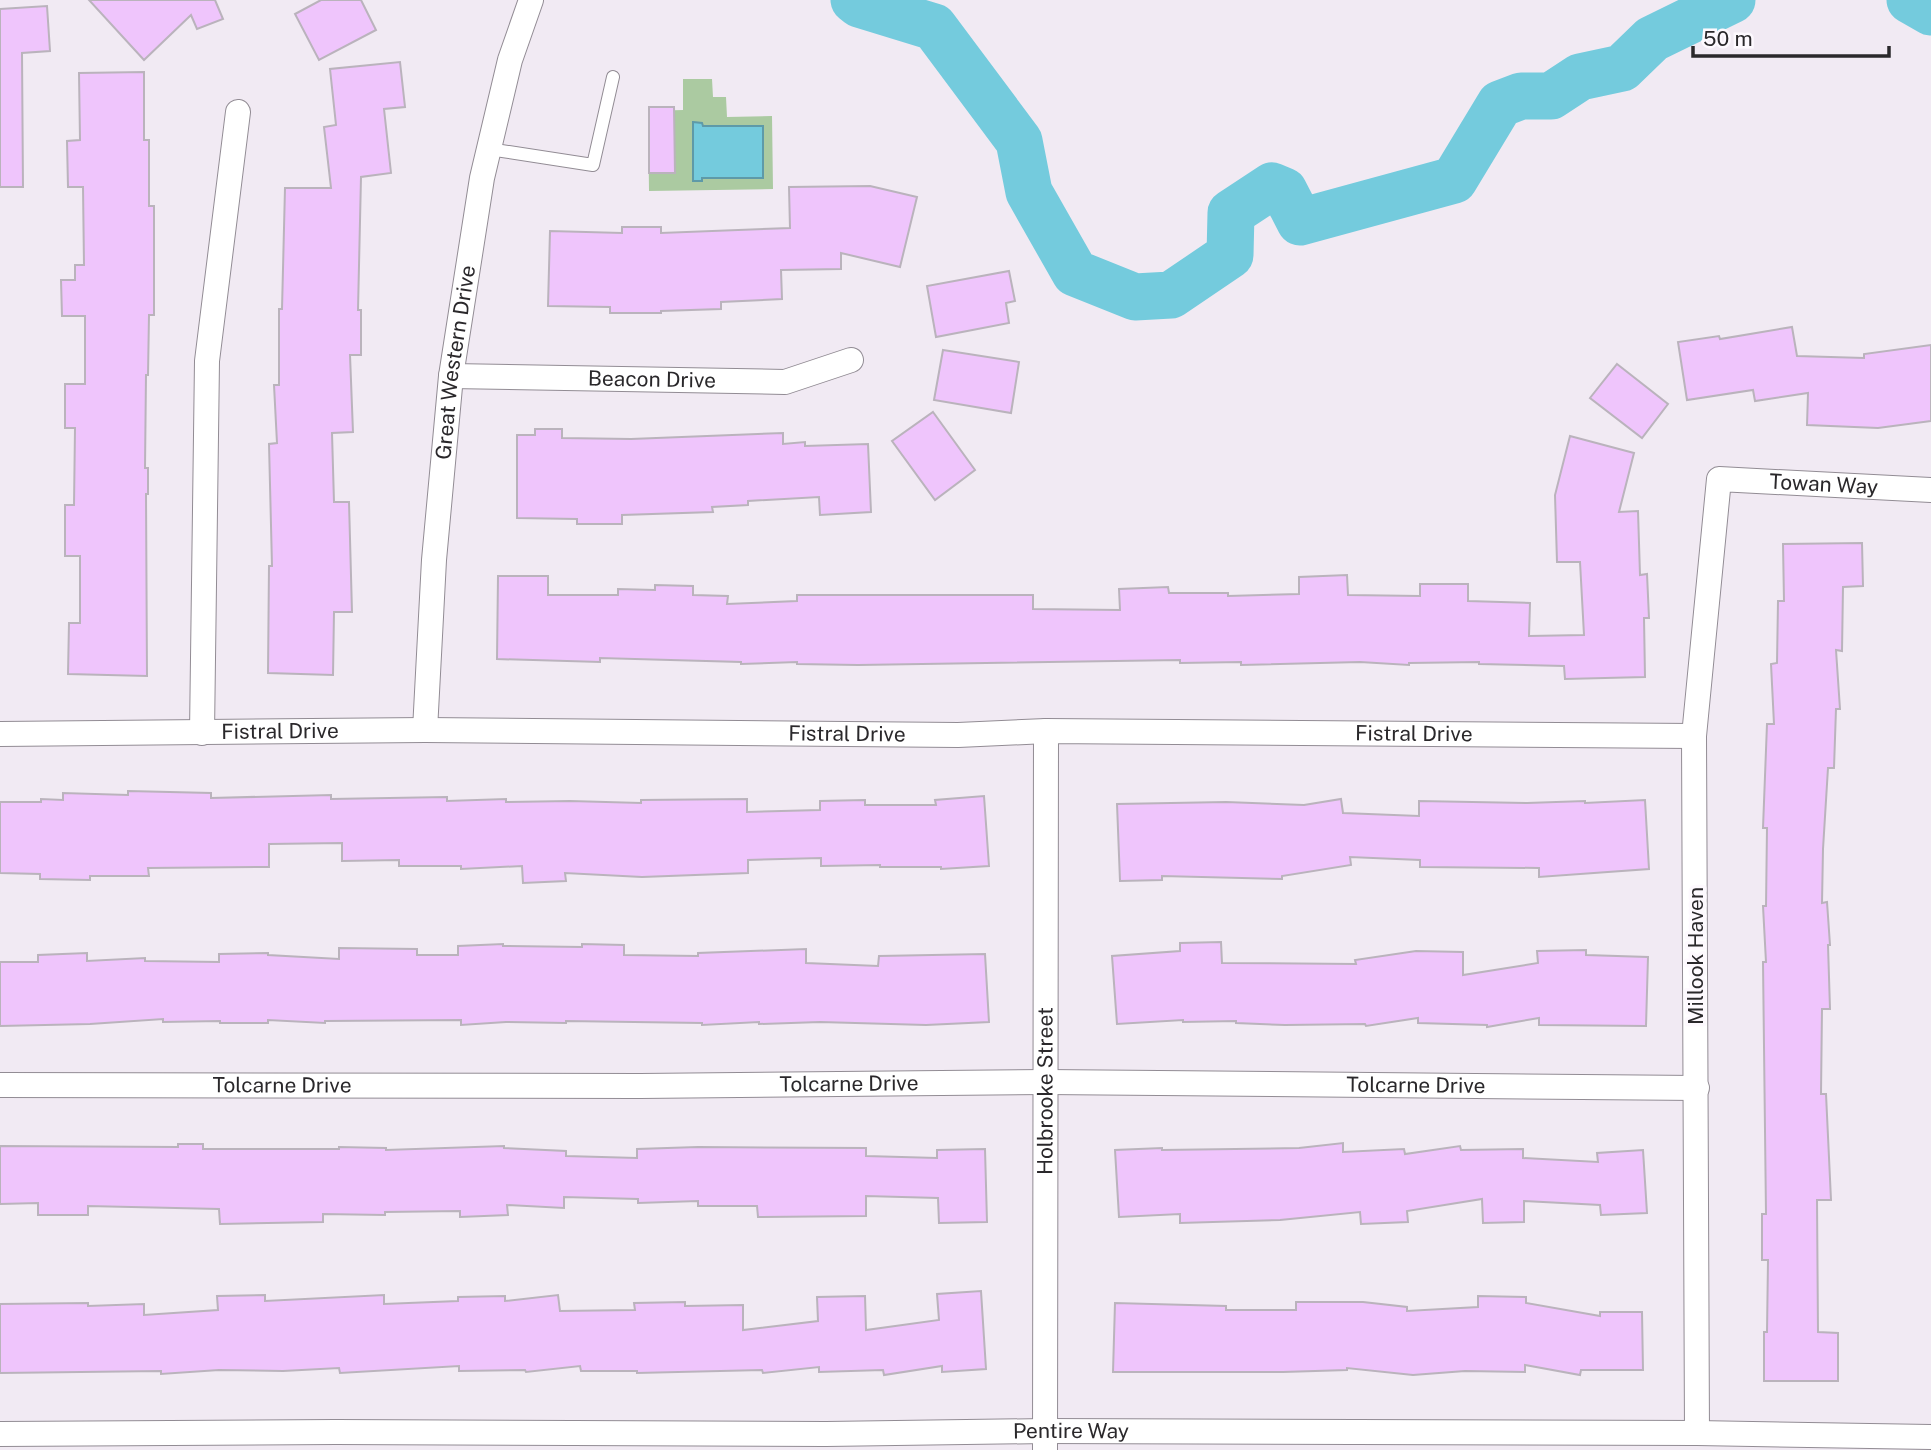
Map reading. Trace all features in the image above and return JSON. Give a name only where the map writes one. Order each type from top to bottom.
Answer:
[{"type":"street","name":"Great Western Drive","points":[[425,730],[434,560],[451,376],[482,178],[510,60],[531,0]]},
{"type":"street","points":[[202,733],[207,361],[238,112]]},
{"type":"street","name":"Beacon Drive","points":[[451,376],[785,382],[851,360]]},
{"type":"street","name":"Towan Way","points":[[1718,479],[1931,490]]},
{"type":"street","name":"Millook Haven","points":[[1697,1433],[1694,736],[1718,479]]},
{"type":"street","name":"Fistral Drive","points":[[0,734],[425,730],[945,735],[1046,731],[1694,736]]},
{"type":"street","name":"Holbrooke Street","points":[[1045,1441],[1046,731]]},
{"type":"street","name":"Tolcarne Drive","points":[[0,1085],[640,1086],[1046,1082],[1697,1088]]},
{"type":"street","name":"Pentire Way","points":[[0,1434],[826,1434],[1045,1441],[1697,1433],[1931,1437]]},
{"type":"lane","points":[[489,149],[593,165],[613,77]]},
{"type":"green space","points":[[683,79],[712,79],[713,97],[726,97],[727,117],[772,116],[773,189],[649,191],[648,111],[683,110]]},
{"type":"water","points":[[693,122],[702,123],[703,126],[763,126],[763,178],[702,178],[702,181],[693,181]]},
{"type":"building","points":[[89,0],[215,0],[223,19],[197,29],[191,15],[144,60]]},
{"type":"building","points":[[321,0],[361,0],[376,30],[319,60],[295,14]]},
{"type":"building","points":[[47,6],[50,51],[22,53],[23,187],[0,187],[0,9]]},
{"type":"building","points":[[400,62],[405,107],[384,109],[391,173],[361,177],[358,310],[361,310],[361,355],[350,355],[353,432],[332,433],[334,502],[349,502],[352,612],[334,612],[333,675],[268,673],[269,566],[272,566],[269,444],[277,443],[274,385],[279,385],[279,309],[282,309],[285,188],[331,188],[324,127],[336,125],[330,69]]},
{"type":"building","points":[[144,72],[144,140],[149,140],[149,206],[154,206],[154,315],[149,315],[146,375],[147,676],[68,674],[69,623],[80,623],[80,556],[65,556],[65,505],[74,505],[75,428],[65,428],[65,384],[85,384],[85,316],[62,316],[61,280],[75,280],[75,265],[84,265],[83,187],[68,187],[67,141],[80,140],[79,73]]},
{"type":"building","points":[[649,107],[674,107],[675,173],[649,173]]},
{"type":"building","points":[[870,186],[917,197],[900,267],[841,253],[841,269],[781,270],[782,299],[721,302],[721,309],[610,313],[610,307],[548,306],[550,231],[622,233],[622,227],[661,227],[661,233],[790,228],[789,187]]},
{"type":"building","points":[[1009,271],[1015,301],[1006,303],[1009,323],[936,337],[927,286]]},
{"type":"building","points":[[1792,327],[1797,356],[1864,358],[1864,354],[1931,345],[1931,421],[1878,428],[1807,425],[1808,393],[1755,401],[1753,390],[1687,400],[1678,342],[1719,336],[1720,339]]},
{"type":"building","points":[[943,350],[1019,362],[1011,413],[934,400]]},
{"type":"building","points":[[1617,364],[1668,404],[1642,438],[1590,398]]},
{"type":"building","points":[[933,412],[975,470],[935,500],[892,441]]},
{"type":"building","points":[[535,429],[562,429],[562,438],[631,439],[783,433],[783,444],[868,444],[871,512],[820,515],[819,497],[748,501],[748,505],[712,507],[713,512],[622,515],[622,524],[577,524],[577,519],[517,518],[517,435],[535,435]]},
{"type":"building","points":[[1570,436],[1634,453],[1619,512],[1638,511],[1640,575],[1647,574],[1649,618],[1644,618],[1645,677],[1565,679],[1564,666],[1479,662],[1409,665],[1360,662],[1241,665],[1241,662],[1180,663],[1180,660],[858,665],[797,662],[741,664],[600,658],[600,662],[497,659],[498,576],[548,576],[548,595],[618,595],[618,589],[655,590],[655,585],[693,586],[693,595],[728,596],[727,604],[797,601],[797,595],[1033,595],[1033,609],[1120,610],[1119,589],[1168,587],[1169,593],[1228,593],[1228,596],[1299,594],[1299,577],[1347,575],[1348,595],[1420,596],[1420,584],[1468,584],[1468,601],[1530,603],[1529,636],[1584,635],[1580,562],[1557,562],[1555,495]]},
{"type":"building","points":[[1862,543],[1863,586],[1843,587],[1842,651],[1836,650],[1840,709],[1836,709],[1834,768],[1828,768],[1823,849],[1822,903],[1827,902],[1830,1009],[1822,1009],[1821,1094],[1826,1094],[1831,1200],[1817,1200],[1818,1332],[1838,1333],[1838,1381],[1764,1381],[1768,1260],[1762,1260],[1762,1214],[1766,1214],[1763,962],[1766,962],[1763,906],[1766,906],[1767,828],[1763,828],[1767,724],[1774,724],[1771,664],[1777,663],[1778,601],[1784,601],[1783,544]]},
{"type":"building","points":[[128,791],[211,793],[211,798],[331,795],[331,799],[447,797],[447,801],[506,799],[506,802],[641,803],[641,800],[747,799],[747,812],[820,810],[820,801],[865,800],[865,805],[936,805],[935,800],[984,796],[989,866],[941,869],[880,865],[821,866],[821,858],[748,860],[748,873],[642,877],[565,873],[566,881],[523,883],[522,866],[461,869],[461,866],[399,866],[399,860],[342,861],[342,843],[269,844],[269,867],[148,868],[149,876],[90,876],[90,880],[40,879],[40,874],[0,873],[0,802],[63,800],[63,793],[128,795]]},
{"type":"building","points":[[1341,799],[1343,813],[1419,816],[1419,801],[1585,803],[1645,800],[1649,869],[1539,877],[1539,868],[1420,867],[1420,860],[1350,857],[1351,865],[1282,876],[1282,879],[1162,876],[1162,880],[1120,881],[1117,804],[1226,802],[1304,805]]},
{"type":"building","points":[[1221,942],[1222,963],[1356,964],[1355,960],[1416,951],[1463,952],[1463,975],[1538,963],[1537,951],[1586,950],[1586,955],[1648,957],[1646,1026],[1539,1025],[1539,1018],[1487,1027],[1418,1023],[1418,1018],[1366,1026],[1183,1020],[1117,1024],[1112,956],[1180,951],[1180,943]]},
{"type":"building","points":[[503,944],[582,947],[582,944],[624,945],[624,955],[698,956],[698,953],[806,949],[806,963],[878,966],[879,956],[985,954],[989,1022],[926,1025],[759,1022],[702,1025],[566,1021],[461,1025],[461,1020],[325,1023],[268,1020],[268,1023],[220,1023],[163,1022],[163,1019],[0,1026],[0,962],[38,962],[38,955],[87,953],[87,961],[145,958],[145,961],[219,962],[219,954],[268,953],[339,959],[339,948],[417,949],[417,955],[458,955],[458,946]]},
{"type":"building","points":[[1343,1143],[1343,1152],[1404,1149],[1405,1154],[1460,1146],[1461,1150],[1523,1149],[1523,1158],[1598,1162],[1597,1153],[1643,1150],[1647,1213],[1601,1215],[1600,1205],[1524,1201],[1524,1222],[1483,1223],[1482,1199],[1407,1211],[1408,1222],[1361,1224],[1360,1212],[1280,1220],[1180,1223],[1180,1214],[1119,1217],[1115,1150],[1299,1148]]},
{"type":"building","points":[[178,1144],[203,1144],[203,1149],[339,1147],[386,1150],[504,1146],[566,1151],[566,1156],[637,1158],[637,1149],[698,1147],[866,1148],[866,1156],[937,1158],[937,1150],[985,1149],[987,1222],[939,1223],[938,1198],[866,1196],[866,1216],[758,1217],[757,1206],[698,1206],[698,1201],[638,1203],[638,1199],[564,1197],[564,1208],[507,1205],[508,1215],[460,1217],[460,1211],[385,1212],[385,1215],[323,1214],[323,1222],[220,1224],[219,1209],[88,1206],[88,1215],[38,1215],[38,1203],[0,1204],[0,1146],[178,1147]]},
{"type":"building","points":[[981,1291],[986,1369],[942,1372],[942,1366],[884,1375],[883,1370],[819,1372],[819,1367],[763,1373],[762,1370],[637,1373],[581,1371],[580,1366],[526,1372],[459,1371],[459,1366],[340,1373],[339,1368],[161,1374],[161,1371],[0,1373],[0,1304],[144,1304],[144,1315],[218,1310],[217,1296],[265,1295],[265,1301],[384,1295],[384,1304],[458,1301],[458,1297],[505,1296],[505,1301],[558,1295],[560,1311],[635,1310],[634,1303],[743,1305],[743,1330],[818,1321],[817,1297],[865,1296],[866,1330],[939,1320],[937,1294]]},
{"type":"building","points":[[1478,1296],[1526,1297],[1526,1303],[1600,1316],[1600,1312],[1642,1312],[1643,1370],[1581,1370],[1580,1375],[1525,1365],[1525,1372],[1465,1371],[1413,1375],[1347,1368],[1283,1372],[1113,1372],[1115,1303],[1226,1306],[1226,1310],[1296,1310],[1296,1302],[1363,1302],[1407,1307],[1407,1311],[1478,1307]]},
{"type":"waterway","points":[[854,0],[859,4],[934,27],[1019,141],[1029,192],[1075,273],[1135,297],[1171,295],[1230,255],[1231,213],[1272,186],[1284,191],[1300,222],[1454,180],[1500,104],[1521,96],[1551,96],[1580,77],[1622,68],[1652,39],[1732,0]]},
{"type":"waterway","points":[[1910,0],[1931,12]]}]
